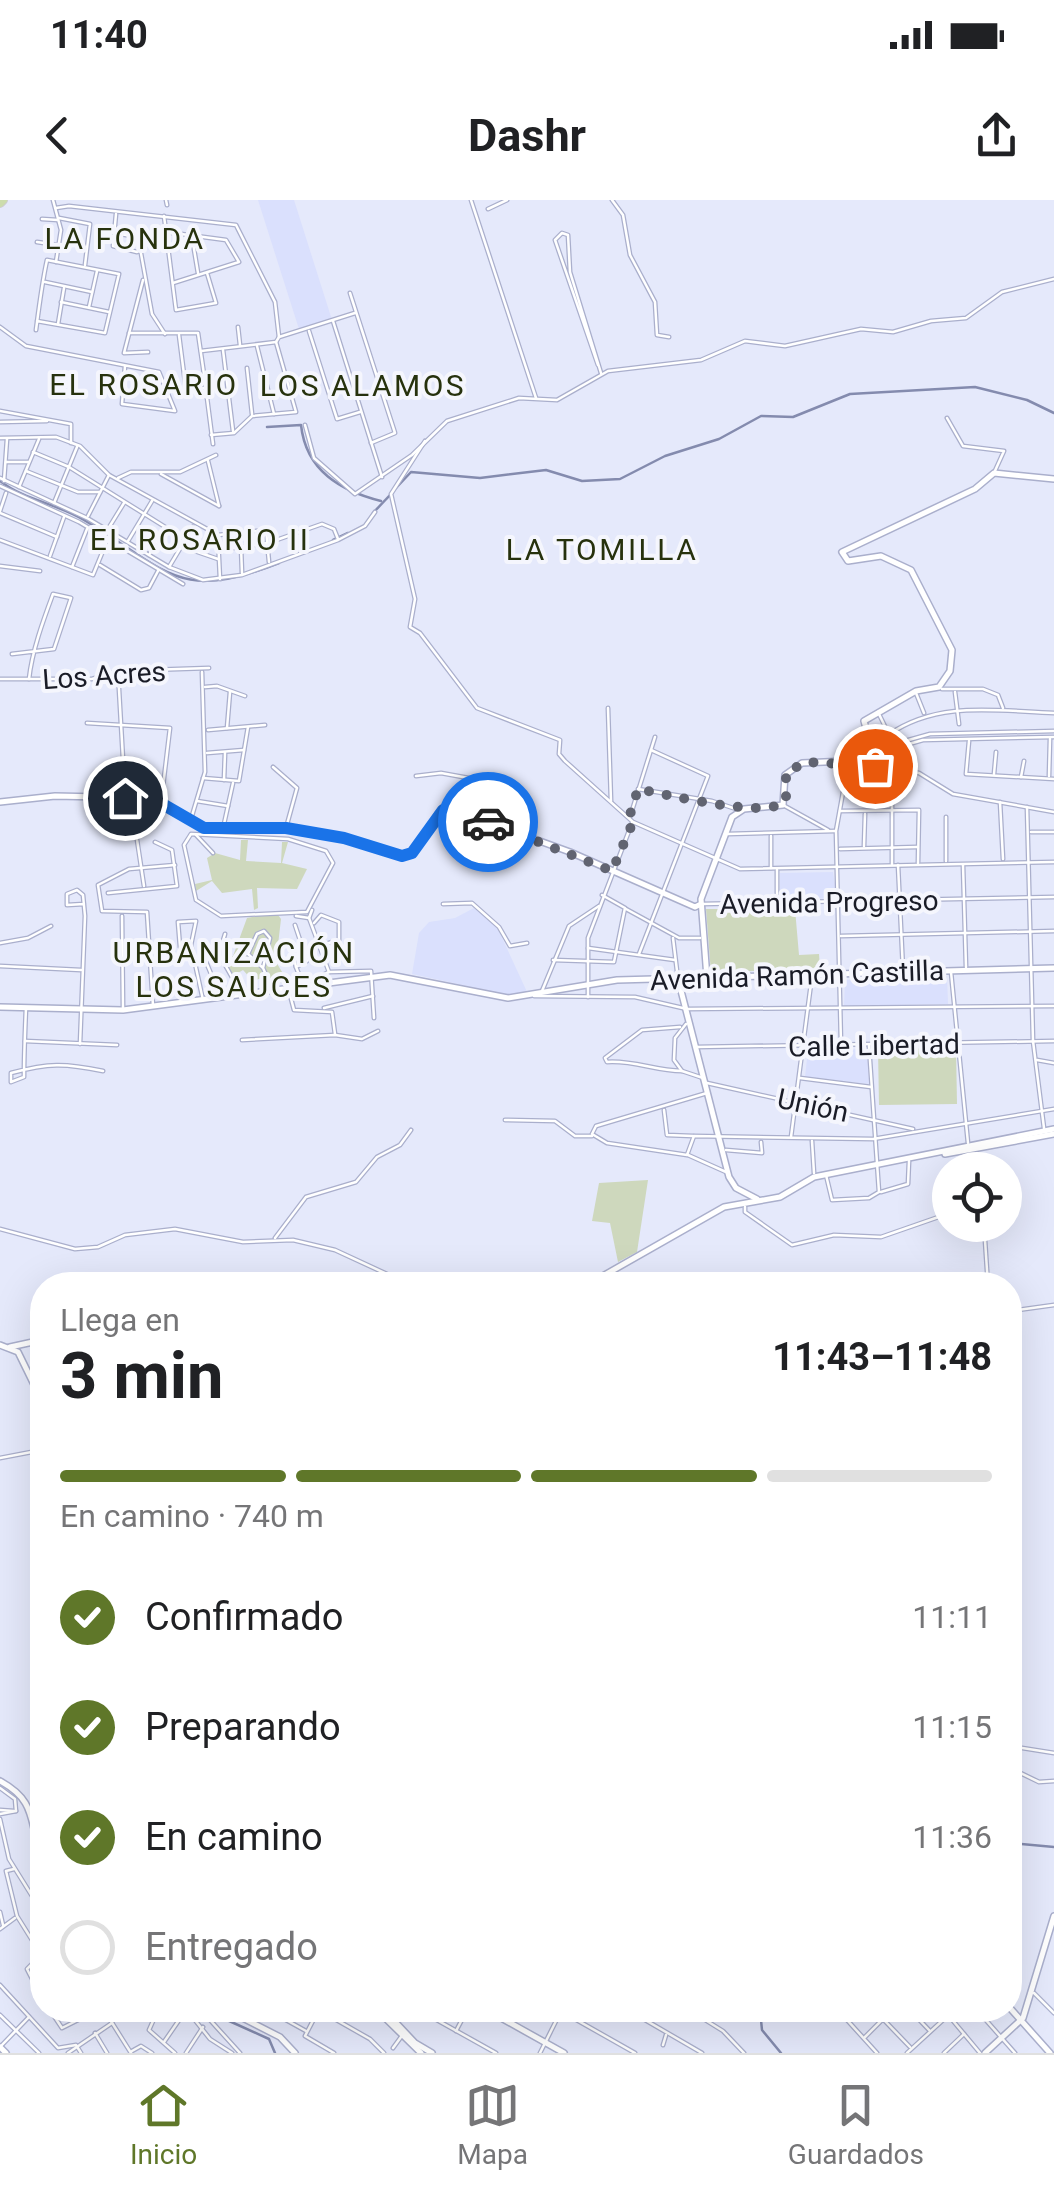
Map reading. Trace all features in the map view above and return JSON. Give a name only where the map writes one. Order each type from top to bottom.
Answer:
[{"type":"street","points":[[53,200],[59,219],[56,262]]},
{"type":"street","points":[[78,200],[79,207]]},
{"type":"street","points":[[472,200],[536,398]]},
{"type":"street","points":[[488,209],[507,200]]},
{"type":"street","points":[[612,200],[626,223],[630,255],[655,302],[657,335],[668,337]]},
{"type":"street","points":[[56,208],[164,215],[238,226],[275,302],[279,337],[276,342],[296,410],[252,416],[234,432],[212,435]]},
{"type":"street","points":[[116,212],[113,246],[139,252]]},
{"type":"street","points":[[164,215],[176,310],[216,303],[207,272]]},
{"type":"street","points":[[42,218],[90,224],[85,267]]},
{"type":"street","points":[[164,231],[227,240],[239,262],[172,284]]},
{"type":"street","points":[[114,233],[137,235],[154,320],[166,335]]},
{"type":"street","points":[[598,365],[570,272],[568,235],[562,233],[554,240],[601,374]]},
{"type":"street","points":[[192,235],[198,275]]},
{"type":"street","points":[[37,242],[59,246]]},
{"type":"street","points":[[36,330],[37,321],[46,261],[119,275],[104,334],[37,321]]},
{"type":"street","points":[[89,308],[97,269]]},
{"type":"street","points":[[144,279],[124,353],[148,352]]},
{"type":"street","points":[[305,424],[314,458],[354,494],[382,477],[453,418],[519,398],[557,400],[601,374],[701,360],[752,340],[785,346],[862,328],[893,332],[931,321],[966,318],[1002,292],[1054,279]]},
{"type":"street","points":[[43,282],[92,292]]},
{"type":"street","points":[[58,324],[64,286]]},
{"type":"street","points":[[350,293],[395,433],[371,442]]},
{"type":"street","points":[[61,302],[111,312]]},
{"type":"street","points":[[279,337],[357,312]]},
{"type":"street","points":[[150,334],[154,320]]},
{"type":"street","points":[[333,321],[382,477]]},
{"type":"street","points":[[0,327],[26,346],[160,372],[175,411],[122,404],[126,366]]},
{"type":"street","points":[[238,327],[240,346]]},
{"type":"street","points":[[308,329],[337,419],[361,412]]},
{"type":"street","points":[[129,333],[198,333],[213,444]]},
{"type":"street","points":[[179,334],[186,390],[206,388]]},
{"type":"street","points":[[202,351],[276,342]]},
{"type":"street","points":[[256,344],[274,414]]},
{"type":"street","points":[[223,348],[234,432]]},
{"type":"street","points":[[247,368],[252,416]]},
{"type":"street","points":[[0,411],[72,424],[71,443]]},
{"type":"street","points":[[940,687],[952,664],[952,650],[911,570],[880,556],[852,562],[842,554],[974,489],[994,473],[1004,451],[964,446],[947,418]]},
{"type":"street","points":[[0,422],[48,420]]},
{"type":"street","points":[[0,438],[39,438],[78,445],[109,474],[194,526],[218,535],[265,530],[269,565]]},
{"type":"street","points":[[8,438],[2,480],[87,518],[169,567],[204,580],[220,581],[242,575],[338,540],[365,526],[376,512]]},
{"type":"street","points":[[18,490],[39,438]]},
{"type":"street","points":[[425,441],[391,494],[415,599],[410,627],[420,633],[477,708],[560,740],[559,754],[574,771],[631,820],[740,869],[1054,862]]},
{"type":"street","points":[[54,503],[78,445]]},
{"type":"street","points":[[33,452],[69,467],[186,540]]},
{"type":"street","points":[[117,479],[131,472],[183,472],[216,455]]},
{"type":"street","points":[[161,474],[218,508],[208,459]]},
{"type":"street","points":[[6,462],[29,462]]},
{"type":"street","points":[[26,471],[80,493],[101,490]]},
{"type":"street","points":[[994,473],[1054,480]]},
{"type":"street","points":[[87,518],[109,474]]},
{"type":"street","points":[[0,486],[87,527],[183,584]]},
{"type":"street","points":[[6,492],[0,512],[57,536]]},
{"type":"street","points":[[128,542],[153,500]]},
{"type":"street","points":[[108,529],[125,501]]},
{"type":"street","points":[[49,558],[65,516]]},
{"type":"street","points":[[219,550],[268,543],[322,524],[334,529],[338,540]]},
{"type":"street","points":[[169,567],[194,526]]},
{"type":"street","points":[[72,567],[87,527]]},
{"type":"street","points":[[149,554],[165,527]]},
{"type":"street","points":[[218,535],[220,581]]},
{"type":"street","points":[[0,540],[93,574],[107,540]]},
{"type":"street","points":[[182,546],[219,560]]},
{"type":"street","points":[[241,547],[242,575]]},
{"type":"street","points":[[99,564],[141,590],[149,588],[158,571]]},
{"type":"street","points":[[0,567],[40,571]]},
{"type":"street","points":[[12,654],[37,651],[54,649],[71,598],[53,594],[37,651],[29,680]]},
{"type":"street","name":"Los Acres","points":[[0,679],[92,679],[118,671],[209,668]]},
{"type":"street","points":[[118,671],[128,798],[144,888]]},
{"type":"street","points":[[189,823],[203,778],[206,730],[202,672]]},
{"type":"street","points":[[203,687],[244,696]]},
{"type":"street","points":[[872,752],[863,726],[878,711],[916,691],[940,687],[995,693],[1003,710]]},
{"type":"street","points":[[955,690],[959,724]]},
{"type":"street","points":[[228,728],[230,691]]},
{"type":"street","points":[[916,691],[924,714]]},
{"type":"street","points":[[608,708],[610,803]]},
{"type":"street","points":[[888,735],[924,714],[1003,710],[1054,713]]},
{"type":"street","points":[[878,711],[894,746]]},
{"type":"street","points":[[86,723],[170,728],[162,803]]},
{"type":"street","points":[[206,730],[265,726]]},
{"type":"street","points":[[203,778],[240,780],[248,727]]},
{"type":"street","points":[[859,762],[872,752],[930,734],[1054,731]]},
{"type":"street","points":[[894,746],[923,740],[1052,737],[1051,779],[966,774],[969,740]]},
{"type":"street","points":[[588,998],[587,948],[656,738]]},
{"type":"street","points":[[205,753],[247,750]]},
{"type":"street","points":[[639,954],[648,922],[708,776],[651,750]]},
{"type":"street","points":[[224,780],[225,752]]},
{"type":"street","points":[[994,774],[996,752]]},
{"type":"street","points":[[1021,778],[1024,760]]},
{"type":"street","points":[[782,806],[787,797],[784,776],[795,765],[859,762],[919,773],[953,794],[1054,812]]},
{"type":"street","points":[[273,767],[297,788],[286,828]]},
{"type":"street","points":[[841,1045],[836,831],[847,770]]},
{"type":"street","points":[[416,776],[442,773],[496,783],[490,804],[468,806]]},
{"type":"street","points":[[329,972],[309,918],[276,910],[221,916],[196,900],[184,844],[203,831],[286,828],[344,838],[402,856],[412,853],[443,810],[468,816],[468,780]]},
{"type":"street","points":[[223,832],[233,782]]},
{"type":"street","points":[[638,789],[740,810],[782,806],[829,831]]},
{"type":"street","points":[[0,802],[55,796],[162,803],[203,831],[288,839],[326,851],[333,864],[309,918]]},
{"type":"street","points":[[892,800],[892,866]]},
{"type":"street","points":[[196,801],[228,806]]},
{"type":"street","points":[[1001,801],[1003,862]]},
{"type":"street","points":[[610,1272],[724,1207],[780,1196],[814,1177],[1051,1134],[1042,1111],[1034,1041],[1028,807]]},
{"type":"street","points":[[708,978],[702,904],[726,834],[740,810]]},
{"type":"street","points":[[839,811],[919,810],[918,864]]},
{"type":"street","points":[[864,848],[865,812]]},
{"type":"street","name":"Avenida Progreso","points":[[468,816],[697,907],[1054,896]]},
{"type":"street","points":[[946,818],[946,864]]},
{"type":"street","points":[[726,834],[836,831]]},
{"type":"street","points":[[1029,832],[1054,832]]},
{"type":"street","points":[[194,834],[213,853]]},
{"type":"street","points":[[771,834],[776,902]]},
{"type":"street","points":[[108,892],[176,887],[171,848],[156,842]]},
{"type":"street","points":[[838,849],[919,847]]},
{"type":"street","points":[[963,863],[966,970]]},
{"type":"street","points":[[153,1007],[147,912],[101,911],[99,882],[141,866],[175,865]]},
{"type":"street","points":[[898,865],[903,972]]},
{"type":"street","points":[[602,896],[673,936],[704,938]]},
{"type":"street","points":[[80,1044],[84,904]]},
{"type":"street","points":[[443,904],[472,904],[499,926],[510,946],[527,943]]},
{"type":"street","points":[[542,992],[572,921],[599,906]]},
{"type":"street","points":[[554,960],[614,962],[625,908]]},
{"type":"street","points":[[294,915],[313,909]]},
{"type":"street","points":[[122,914],[122,1010]]},
{"type":"street","points":[[314,923],[322,915],[339,922],[338,940],[319,946]]},
{"type":"street","points":[[191,944],[180,947],[178,922],[196,921],[191,944],[204,1002]]},
{"type":"street","points":[[295,924],[307,961],[296,967]]},
{"type":"street","points":[[0,943],[28,938],[50,926]]},
{"type":"street","points":[[263,968],[270,938],[264,930],[257,934],[248,954],[263,968],[272,991]]},
{"type":"street","points":[[840,936],[1054,931]]},
{"type":"street","points":[[225,934],[218,954],[242,996]]},
{"type":"street","points":[[673,936],[684,1008],[727,1172],[734,1185],[757,1199]]},
{"type":"street","points":[[303,945],[292,950],[303,985]]},
{"type":"street","points":[[587,948],[675,960]]},
{"type":"street","points":[[218,954],[204,957],[219,993]]},
{"type":"street","points":[[0,966],[83,970]]},
{"type":"street","name":"Avenida Ramón Castilla","points":[[534,996],[587,982],[1054,968]]},
{"type":"street","points":[[950,970],[969,1148]]},
{"type":"street","points":[[303,985],[329,972],[371,971],[374,1018]]},
{"type":"street","points":[[792,1138],[813,973]]},
{"type":"street","points":[[0,1007],[122,1010],[204,1002],[303,985],[412,976],[508,998],[640,997],[684,1008],[1054,1006]]},
{"type":"street","points":[[289,988],[294,1010],[323,1009],[373,996]]},
{"type":"street","points":[[26,1008],[24,1070],[54,1062],[103,1071]]},
{"type":"street","points":[[323,1009],[336,1019],[335,1035]]},
{"type":"street","points":[[682,1070],[673,1052],[680,1027],[688,1023]]},
{"type":"street","name":"Unión","points":[[680,1027],[642,1030],[605,1058],[607,1062],[632,1060],[658,1071],[682,1070],[704,1080],[920,1130]]},
{"type":"street","points":[[242,1040],[335,1035],[362,1040],[378,1031]]},
{"type":"street","points":[[25,1041],[117,1045]]},
{"type":"street","name":"Calle Libertad","points":[[694,1047],[1054,1041]]},
{"type":"street","points":[[869,1045],[879,1192]]},
{"type":"street","points":[[1036,1060],[1054,1063]]},
{"type":"street","points":[[798,1078],[871,1087]]},
{"type":"street","points":[[594,1136],[596,1126],[708,1093]]},
{"type":"street","points":[[664,1108],[667,1135],[761,1140],[873,1140],[1054,1109]]},
{"type":"street","points":[[505,1120],[555,1120],[575,1136],[594,1136],[607,1144],[688,1155],[727,1172]]},
{"type":"street","points":[[274,1240],[306,1198],[356,1182],[377,1156],[400,1146],[411,1130]]},
{"type":"street","points":[[688,1155],[694,1136]]},
{"type":"street","points":[[723,1150],[762,1153],[761,1140]]},
{"type":"street","points":[[812,1140],[814,1177]]},
{"type":"street","points":[[826,1175],[832,1200],[852,1198],[908,1184],[909,1160]]},
{"type":"street","points":[[746,1193],[745,1212],[792,1246],[834,1235],[888,1235],[932,1219]]},
{"type":"street","points":[[0,1230],[75,1248],[98,1247],[125,1235],[175,1229],[243,1242],[274,1240],[335,1250],[383,1272]]},
{"type":"street","points":[[985,1242],[987,1272]]},
{"type":"street","points":[[1022,1310],[1054,1306]]},
{"type":"street","points":[[0,1345],[30,1342]]},
{"type":"street","points":[[18,1352],[24,1343]]},
{"type":"street","points":[[10,1346],[18,1352],[30,1376]]},
{"type":"street","points":[[0,1458],[30,1452]]},
{"type":"street","points":[[1022,1748],[1054,1752]]},
{"type":"street","points":[[1022,1774],[1039,1782],[1054,1781]]},
{"type":"street","points":[[0,1785],[22,1795],[30,1810]]},
{"type":"street","points":[[0,1785],[15,1799],[16,1812],[0,1814],[9,1860],[30,1893]]},
{"type":"street","points":[[0,1860],[9,1860]]},
{"type":"street","points":[[15,1869],[6,1871],[17,1916],[30,1936]]},
{"type":"street","points":[[0,1912],[2,1927],[17,1916]]},
{"type":"street","points":[[1022,2018],[1034,1993],[1054,1916]]},
{"type":"street","points":[[1045,1946],[1054,1948]]},
{"type":"street","points":[[6,1978],[0,1984],[29,2017],[0,2048],[6,2053]]},
{"type":"street","points":[[1034,1993],[1054,2013]]},
{"type":"street","points":[[1047,2006],[1054,2000]]},
{"type":"street","points":[[0,2015],[40,2053]]},
{"type":"street","points":[[1022,2021],[1050,2053]]},
{"type":"street","points":[[34,2022],[58,2048],[76,2045]]},
{"type":"street","points":[[150,2022],[148,2026],[175,2053]]},
{"type":"street","points":[[164,2043],[178,2022]]},
{"type":"street","points":[[200,2022],[210,2038],[232,2053]]},
{"type":"street","points":[[211,2022],[240,2053]]},
{"type":"street","points":[[250,2022],[280,2038],[295,2053]]},
{"type":"street","points":[[287,2022],[334,2053]]},
{"type":"street","points":[[306,2034],[312,2022]]},
{"type":"street","points":[[340,2022],[370,2039],[384,2053]]},
{"type":"street","points":[[393,2022],[432,2053]]},
{"type":"street","points":[[441,2022],[496,2053]]},
{"type":"street","points":[[456,2030],[460,2022]]},
{"type":"street","points":[[508,2022],[564,2053]]},
{"type":"street","points":[[540,2053],[554,2022]]},
{"type":"street","points":[[581,2022],[635,2053]]},
{"type":"street","points":[[647,2022],[702,2053]]},
{"type":"street","points":[[709,2022],[724,2031],[744,2053]]},
{"type":"street","points":[[849,2022],[877,2053]]},
{"type":"street","points":[[864,2038],[880,2022]]},
{"type":"street","points":[[886,2022],[911,2049]]},
{"type":"street","points":[[922,2022],[930,2032]]},
{"type":"street","points":[[907,2053],[941,2022]]},
{"type":"street","points":[[954,2022],[983,2053],[1019,2022]]},
{"type":"street","points":[[987,2022],[1015,2053]]},
{"type":"street","points":[[68,2053],[112,2023],[130,2052],[141,2046],[152,2053]]},
{"type":"street","points":[[186,2053],[204,2026]]},
{"type":"street","points":[[393,2048],[404,2032]]},
{"type":"street","points":[[404,2032],[421,2053]]},
{"type":"street","points":[[95,2033],[106,2053]]},
{"type":"street","points":[[663,2045],[666,2034]]},
{"type":"street","points":[[944,2053],[965,2034]]},
{"type":"street","points":[[76,2045],[81,2053]]},
{"type":"shaded area","points":[[258,200],[294,200],[332,320],[299,329]]},
{"type":"shaded area","points":[[833,872],[837,898],[780,900],[780,873]]},
{"type":"shaded area","points":[[474,908],[497,927],[528,994],[513,996],[412,974],[419,933],[429,922],[455,918]]},
{"type":"shaded area","points":[[947,976],[948,1004],[844,1006],[845,980]]},
{"type":"shaded area","points":[[867,1049],[869,1084],[805,1077],[808,1050]]},
{"type":"green space","points":[[241,840],[248,840],[246,861],[281,863],[282,842],[288,842],[282,863],[307,869],[297,889],[257,888],[258,908],[254,910],[252,889],[222,893],[212,881],[196,891],[195,884],[212,880],[207,858],[215,853],[240,860]]},
{"type":"green space","points":[[706,909],[795,909],[799,955],[819,954],[820,968],[711,973]]},
{"type":"green space","points":[[276,912],[281,919],[276,962],[287,980],[279,983],[267,976],[253,981],[243,970],[233,976],[223,961],[233,956],[247,918]]},
{"type":"green space","points":[[956,1048],[957,1104],[879,1105],[878,1049]]},
{"type":"green space","points":[[648,1180],[637,1252],[618,1262],[610,1223],[592,1221],[599,1183]]},
{"type":"waterway","points":[[396,488],[411,472],[480,478],[546,470],[582,481],[620,479],[665,456],[719,439],[761,416],[793,417],[850,394],[975,387],[1027,400],[1054,413]]},
{"type":"waterway","points":[[267,427],[301,425],[304,441],[318,467],[339,485],[381,501]]},
{"type":"waterway","points":[[0,481],[74,515],[175,575],[217,580],[279,563]]},
{"type":"waterway","points":[[373,513],[391,494]]},
{"type":"waterway","points":[[333,540],[348,533]]},
{"type":"waterway","points":[[1022,1844],[1054,1847]]},
{"type":"waterway","points":[[231,2022],[269,2039],[275,2053]]},
{"type":"waterway","points":[[761,2022],[762,2030],[781,2053]]},
{"type":"way so far","points":[[488,822],[612,871],[633,822],[629,818],[638,789],[712,800],[740,810],[776,808],[786,800],[786,772],[799,763],[859,762],[875,766]]},
{"type":"district","name":"LA FONDA","points":[[125,239]]},
{"type":"district","name":"EL ROSARIO","points":[[144,385]]},
{"type":"district","name":"LOS ALAMOS","points":[[363,386]]},
{"type":"district","name":"EL ROSARIO II","points":[[200,540]]},
{"type":"district","name":"LA TOMILLA","points":[[602,550]]},
{"type":"district","name":"URBANIZACIÓN LOS SAUCES","points":[[234,970]]},
{"type":"route","points":[[125,798],[159,802],[189,823],[223,832],[286,828],[344,838],[402,856],[412,853],[443,810],[451,809],[488,822]]}]
